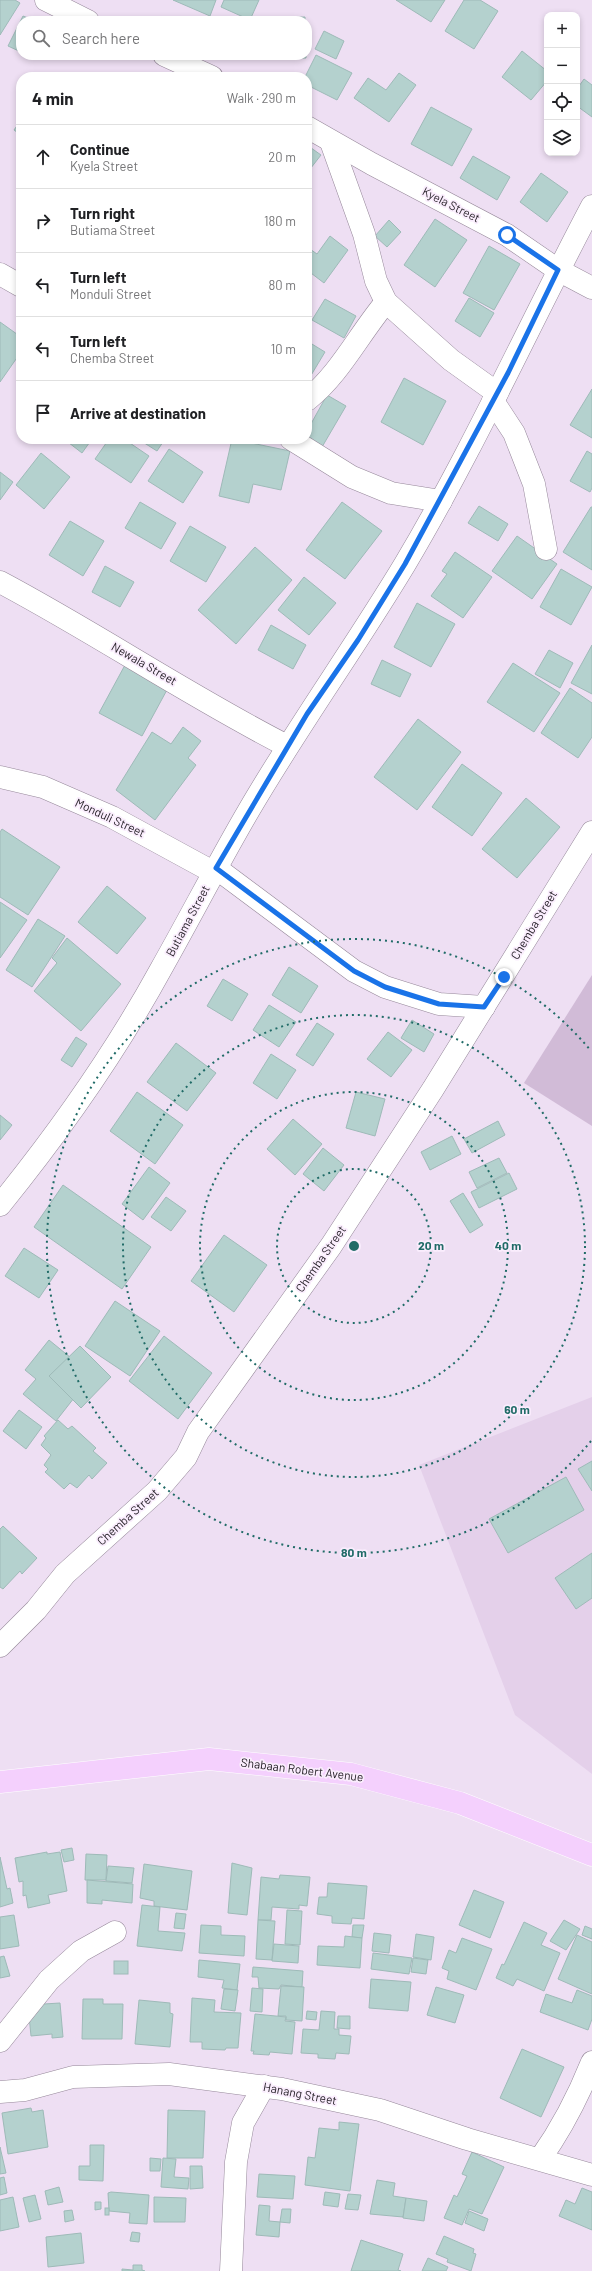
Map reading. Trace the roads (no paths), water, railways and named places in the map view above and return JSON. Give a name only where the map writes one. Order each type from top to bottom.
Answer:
[{"type":"main road","name":"Shabaan Robert Avenue","points":[[0,1782],[209,1759],[352,1774],[460,1803],[592,1855]]},
{"type":"street","points":[[46,0],[78,16]]},
{"type":"street","points":[[175,60],[201,72]]},
{"type":"street","name":"Kyela Street","points":[[312,130],[331,142],[507,235],[558,270],[592,288]]},
{"type":"street","points":[[331,142],[364,234],[376,281],[386,302],[495,397],[514,432],[532,478],[546,549]]},
{"type":"street","name":"Butiama Street","points":[[0,1205],[64,1124],[98,1073],[161,970],[214,870],[288,746],[358,640],[405,564],[441,501],[592,206]]},
{"type":"street","points":[[0,274],[16,283]]},
{"type":"street","points":[[312,395],[338,368],[368,323],[386,302]]},
{"type":"street","points":[[299,444],[352,477],[391,493],[441,501]]},
{"type":"street","name":"Newala Street","points":[[0,582],[179,684],[235,719],[288,746]]},
{"type":"street","name":"Monduli Street","points":[[0,777],[43,787],[112,817],[214,870],[360,974],[385,987],[439,1004],[484,1007]]},
{"type":"street","name":"Chemba Street","points":[[0,1646],[36,1610],[65,1574],[157,1491],[186,1457],[198,1432],[331,1246],[484,1007],[592,832]]},
{"type":"street","points":[[0,2041],[53,1976],[81,1951],[115,1932]]},
{"type":"street","points":[[540,2159],[557,2135],[576,2100],[592,2062]]},
{"type":"street","name":"Hanang Street","points":[[0,2092],[25,2090],[73,2077],[169,2074],[264,2086],[380,2110],[468,2139],[592,2175]]},
{"type":"street","points":[[228,2265],[236,2162],[243,2123],[264,2086]]}]
